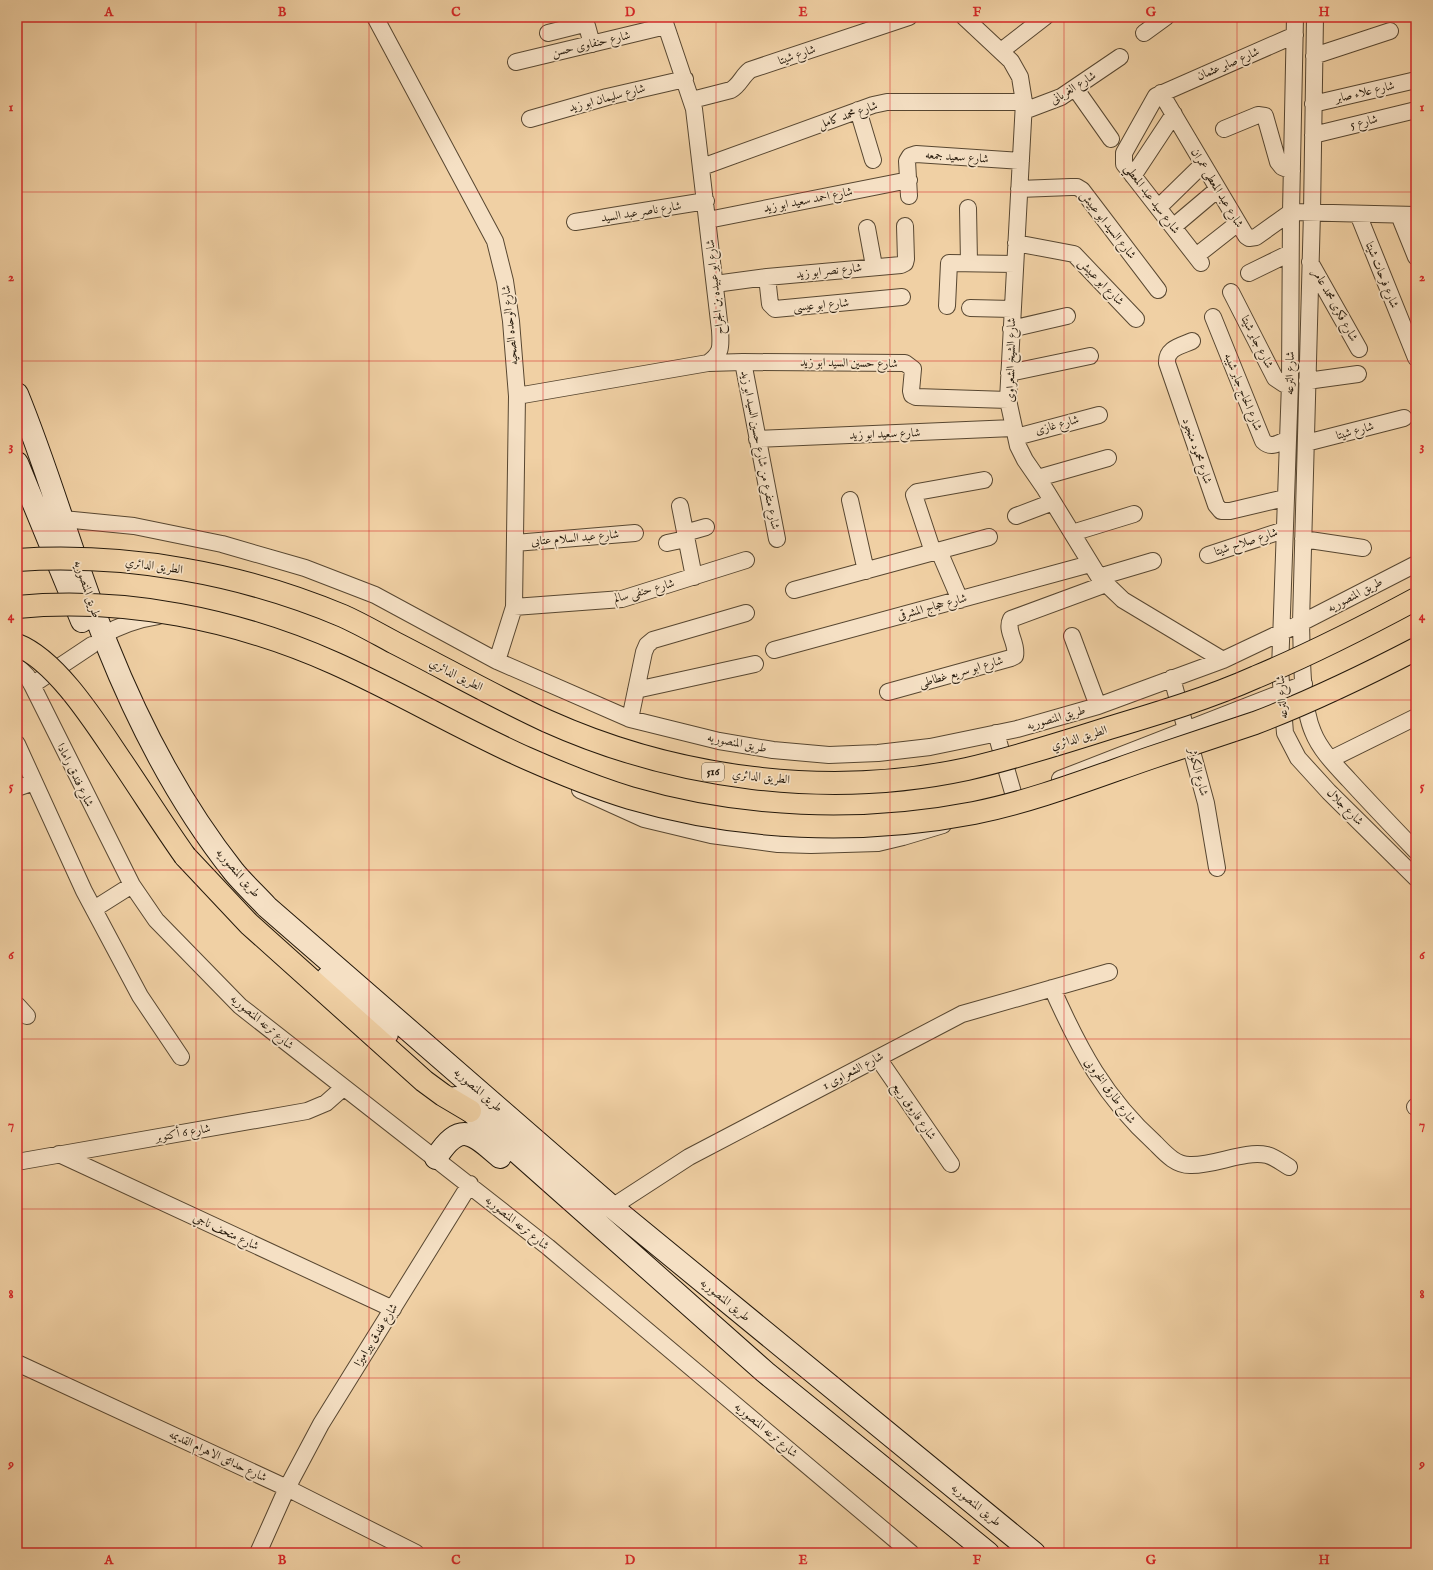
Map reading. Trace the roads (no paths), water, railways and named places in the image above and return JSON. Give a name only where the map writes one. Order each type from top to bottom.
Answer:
[{"type":"highway","name":"الطريق الدائري","points":[[17,560],[90,560],[152,564],[225,578],[282,594],[344,616],[540,717],[597,741],[645,757],[707,771],[772,780],[836,783],[895,780],[963,770],[1021,756],[1132,721],[1254,678],[1334,642],[1416,599]]},
{"type":"highway","points":[[17,607],[80,605],[134,608],[185,616],[236,628],[287,644],[336,664],[522,756],[575,779],[630,798],[686,812],[743,821],[801,825],[858,825],[916,822],[973,813],[1029,800],[1256,722],[1349,682],[1416,649]]},
{"type":"highway","points":[[17,645],[26,649],[54,671],[92,717],[185,856],[249,924],[424,1081],[470,1112]]},
{"type":"main road","name":"طريق المنصوريه","points":[[17,394],[34,436],[62,518],[98,640]]},
{"type":"main road","name":"طريق المنصوريه","points":[[17,463],[98,640],[143,751],[187,827],[208,857],[231,885],[256,911],[470,1112],[573,1203],[765,1372],[988,1553]]},
{"type":"main road","name":"طريق المنصوريه","points":[[118,689],[178,790],[212,843],[235,873],[267,907],[612,1207],[1034,1553]]},
{"type":"main road","points":[[436,1158],[456,1135],[464,1133],[473,1136],[535,1184],[573,1203]]},
{"type":"street","name":"شارع الوحده الصحيه","points":[[375,17],[495,241],[506,281],[517,396],[514,607],[497,661]]},
{"type":"street","name":"شارع شيتا","points":[[692,100],[731,90],[737,87],[746,73],[750,70],[909,17]]},
{"type":"street","name":"شارع الشيخ الشعراوى","points":[[964,17],[1011,61],[1020,77],[1024,107],[1008,400],[1014,433],[1025,460],[1038,478],[1090,564],[1102,580],[1123,600],[1223,660]]},
{"type":"street","points":[[1000,51],[1045,17]]},
{"type":"street","points":[[1144,33],[1166,17]]},
{"type":"street","name":"شارع الترعه","points":[[1285,728],[1280,670],[1280,633],[1290,383],[1290,253],[1295,17]]},
{"type":"street","name":"شارع الترعه","points":[[1309,720],[1302,661],[1301,623],[1312,212],[1315,17]]},
{"type":"street","name":"شارع ابو عبيده بن الجراح","points":[[664,22],[692,100],[702,166],[721,346],[718,356],[708,363]]},
{"type":"street","name":"شارع حنفاوى حسن","points":[[516,62],[592,44],[664,22]]},
{"type":"street","points":[[548,33],[584,24],[587,26],[592,44]]},
{"type":"street","points":[[1314,56],[1390,31]]},
{"type":"street","name":"شارع صابر عثمان","points":[[1161,93],[1295,35]]},
{"type":"street","name":"شارع الغربانى","points":[[1024,107],[1047,104],[1075,88],[1120,57]]},
{"type":"street","name":"شارع سليمان ابو زيد","points":[[530,119],[608,97],[685,79]]},
{"type":"street","name":"شارع علاء صابر","points":[[1313,104],[1416,80]]},
{"type":"street","points":[[1075,88],[1110,139]]},
{"type":"street","name":"شارع عبد المعطى عمران","points":[[1161,93],[1246,236],[1253,238],[1291,212]]},
{"type":"street","name":"شارع سيد عبد المعطي","points":[[1161,93],[1152,100],[1124,153],[1124,164],[1198,260],[1238,223]]},
{"type":"street","name":"شارع محمد كامل","points":[[702,166],[858,110],[887,102],[1024,107]]},
{"type":"street","points":[[858,110],[873,160]]},
{"type":"street","name":"شارع 5","points":[[1313,134],[1416,110]]},
{"type":"street","points":[[1133,176],[1174,114]]},
{"type":"street","points":[[1224,129],[1258,115],[1265,116],[1278,162],[1282,167],[1292,171]]},
{"type":"street","name":"شارع سعيد جمعه","points":[[909,188],[907,161],[910,156],[916,154],[1021,161]]},
{"type":"street","points":[[1158,208],[1203,164]]},
{"type":"street","name":"شارع السيد ابو عبيش","points":[[1019,189],[1077,187],[1082,190],[1158,290]]},
{"type":"street","name":"شارع احمد سعيد ابو زيد","points":[[708,220],[909,188]]},
{"type":"street","points":[[1173,227],[1218,189]]},
{"type":"street","name":"شارع ناصر عبد السيد","points":[[575,222],[706,201]]},
{"type":"street","points":[[968,208],[969,262]]},
{"type":"street","points":[[1291,212],[1416,215]]},
{"type":"street","name":"شارع فرحات شيتا","points":[[1358,214],[1416,358]]},
{"type":"street","points":[[1399,215],[1416,257]]},
{"type":"street","name":"شارع نصر ابو زيد","points":[[715,284],[874,266],[901,265],[905,263],[905,226]]},
{"type":"street","points":[[867,228],[874,266]]},
{"type":"street","name":"شارع ابو عبيش","points":[[1016,243],[1074,254],[1136,319]]},
{"type":"street","points":[[1249,273],[1290,253]]},
{"type":"street","points":[[947,306],[949,263],[969,262],[1015,264]]},
{"type":"street","name":"شارع فكرى محمد عامر","points":[[1310,262],[1359,349]]},
{"type":"street","name":"شارع ابو عيسى","points":[[767,277],[770,304],[775,310],[902,297]]},
{"type":"street","name":"شارع جابر شيتا","points":[[1231,292],[1276,378],[1284,384],[1290,383]]},
{"type":"street","points":[[970,308],[1012,310]]},
{"type":"street","points":[[1011,330],[1066,316]]},
{"type":"street","name":"شارع الحاج جابر شيبه","points":[[1213,317],[1263,441],[1267,445],[1272,446],[1288,439]]},
{"type":"street","name":"شارع محمود منجود","points":[[1192,341],[1168,352],[1166,363],[1216,505],[1221,511],[1230,511],[1286,498]]},
{"type":"street","points":[[1009,373],[1090,356]]},
{"type":"street","name":"شارع متفرع من شارع حسين السيد ابو زيد","points":[[743,362],[777,539]]},
{"type":"street","points":[[517,396],[708,363]]},
{"type":"street","name":"شارع حسين السيد ابو زيد","points":[[708,363],[905,363],[913,369],[911,391],[912,395],[916,397],[1008,400]]},
{"type":"street","points":[[1307,381],[1358,374]]},
{"type":"street","name":"شارع غازى","points":[[1014,433],[1099,415]]},
{"type":"street","name":"شارع شيتا","points":[[1306,443],[1404,418]]},
{"type":"street","name":"شارع سعيد ابو زيد","points":[[757,439],[1014,433]]},
{"type":"street","points":[[1038,478],[1108,458]]},
{"type":"street","points":[[960,600],[936,551],[914,495],[917,492],[984,480]]},
{"type":"street","points":[[850,500],[866,570]]},
{"type":"street","points":[[1016,516],[1053,502]]},
{"type":"street","points":[[680,506],[694,577]]},
{"type":"street","points":[[1072,533],[1134,514]]},
{"type":"street","name":"طريق المنصوريه","points":[[41,517],[134,526],[222,544],[305,568],[375,595],[497,661],[630,720],[719,740],[773,750],[829,754],[878,753],[930,747],[996,733],[1098,706],[1223,660],[1301,623],[1416,564]]},
{"type":"street","points":[[667,543],[706,527]]},
{"type":"street","name":"شارع صلاح شيتا","points":[[1208,554],[1284,530]]},
{"type":"street","name":"شارع عبد السلام عتابى","points":[[515,543],[635,533]]},
{"type":"street","points":[[794,590],[989,537]]},
{"type":"street","points":[[1303,539],[1364,548]]},
{"type":"street","name":"شارع حنفى سالم","points":[[514,607],[622,599],[746,560]]},
{"type":"street","points":[[1102,580],[1153,561]]},
{"type":"street","name":"شارع حجاج المشرقى","points":[[774,650],[1090,564]]},
{"type":"street","name":"شارع ابو سريع غطاطى","points":[[888,692],[1015,656],[1016,650],[1009,626],[1011,619],[1102,580]]},
{"type":"street","points":[[630,720],[644,652],[647,645],[653,640],[746,613]]},
{"type":"street","points":[[32,685],[98,640],[139,620],[158,616],[177,616],[214,624],[302,654],[644,819],[711,835],[784,844],[878,843],[928,831],[1014,796],[1304,684]]},
{"type":"street","points":[[1072,636],[1098,706]]},
{"type":"street","points":[[636,690],[754,664]]},
{"type":"street","name":"شارع فندق رامادا","points":[[17,666],[27,676],[32,685],[132,885]]},
{"type":"street","name":"شارع الكوثر","points":[[1172,678],[1206,803],[1217,868]]},
{"type":"street","points":[[1331,758],[1416,718]]},
{"type":"street","points":[[1285,728],[1309,720]]},
{"type":"street","name":"شارع جلال","points":[[1309,720],[1315,736],[1331,758],[1364,796],[1416,851]]},
{"type":"street","name":"شارع جلال","points":[[1285,728],[1287,739],[1298,758],[1416,878]]},
{"type":"street","points":[[996,733],[1014,796]]},
{"type":"street","points":[[17,744],[94,909],[140,996],[181,1057]]},
{"type":"street","points":[[17,788],[34,782]]},
{"type":"street","points":[[94,909],[132,885]]},
{"type":"street","name":"شارع ترعه المنصوريه","points":[[132,885],[156,920],[240,1006],[343,1088],[470,1184],[611,1299],[911,1553]]},
{"type":"street","name":"شارع الشعراوى 1","points":[[612,1207],[689,1156],[962,1014],[1109,972]]},
{"type":"street","name":"شارع طارق الخروبى","points":[[1052,988],[1074,1036],[1096,1076],[1138,1128],[1173,1160],[1181,1164],[1192,1166],[1260,1154],[1274,1158],[1289,1167]]},
{"type":"street","name":"شارع فاروق ربيع","points":[[878,1058],[951,1164]]},
{"type":"street","name":"شارع 6 أكتوبر","points":[[17,1162],[307,1111],[326,1103],[343,1088]]},
{"type":"street","name":"شارع متحف ناجي","points":[[59,1154],[393,1310]]},
{"type":"street","name":"شارع فندق بيراميزا","points":[[258,1553],[286,1488],[321,1424],[470,1184]]},
{"type":"street","name":"شارع حدائق الاهرام القديمه","points":[[17,1363],[286,1488],[416,1553]]}]
